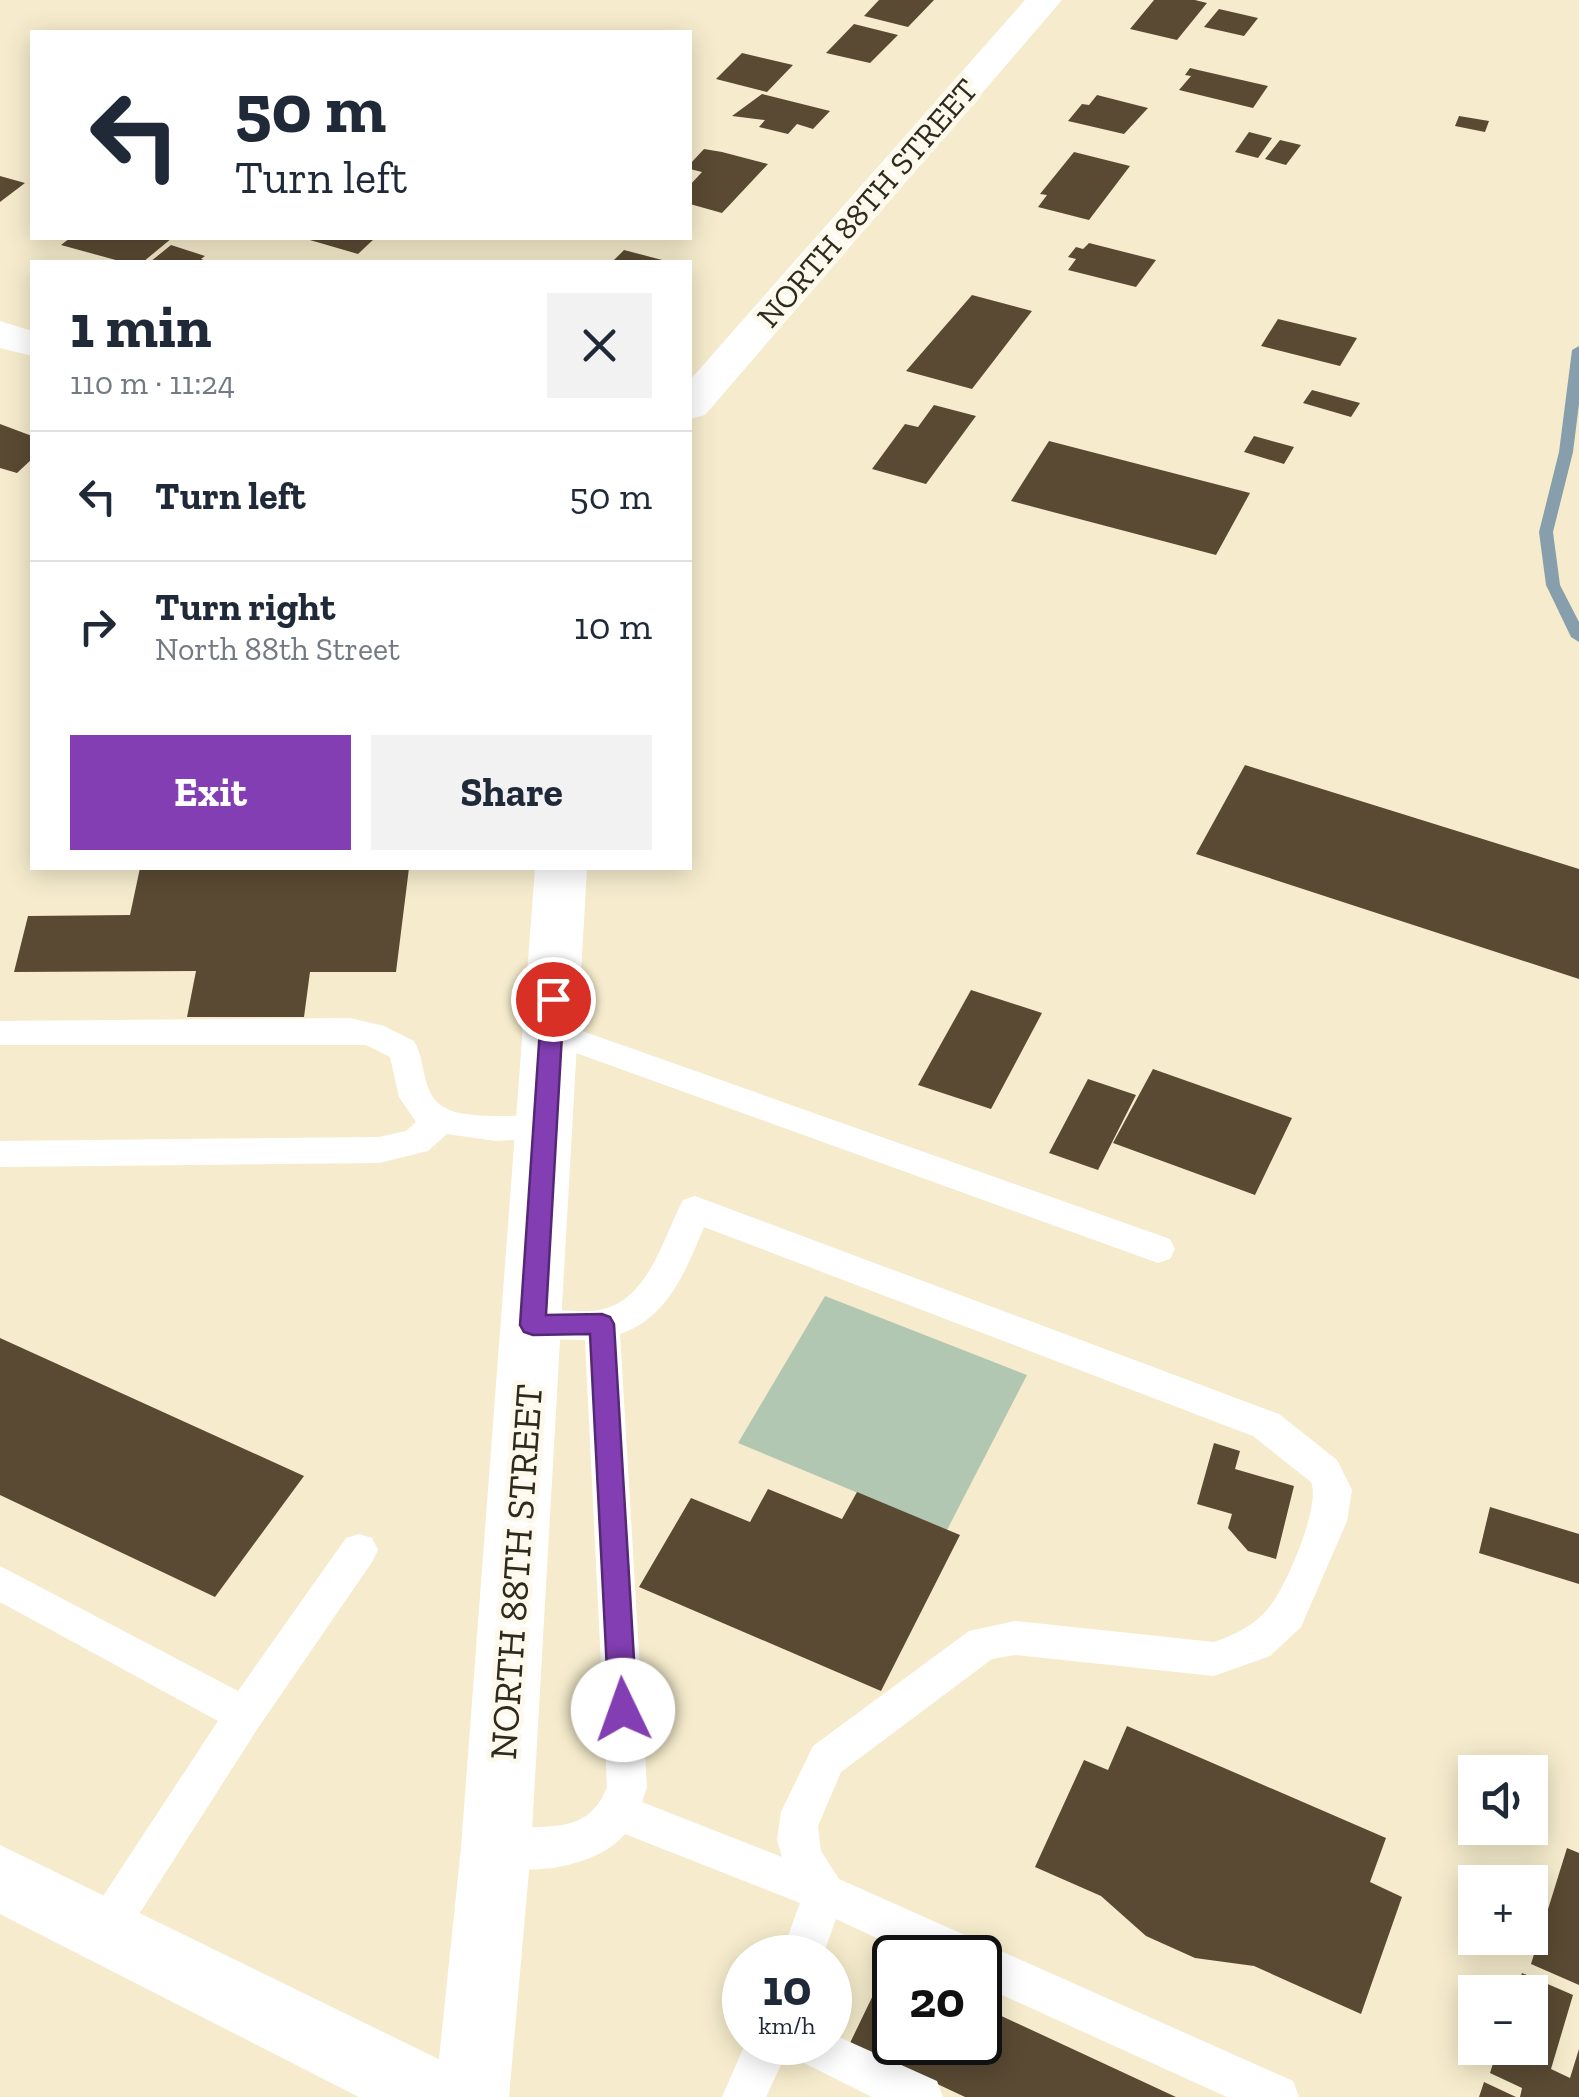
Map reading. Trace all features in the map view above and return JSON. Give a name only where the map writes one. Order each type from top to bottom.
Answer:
[{"type":"street","name":"NORTH 88TH STREET","points":[[692,404],[1044,0]]},
{"type":"street","points":[[0,334],[30,343]]},
{"type":"street","name":"NORTH 88TH STREET","points":[[472,2097],[496,1848],[562,870]]},
{"type":"street","points":[[0,1878],[437,2097]]},
{"type":"lane","points":[[0,1033],[318,1030],[373,1034],[402,1050],[419,1104],[442,1120],[464,1126],[545,1128]]},
{"type":"lane","points":[[551,1032],[1158,1249]]},
{"type":"lane","points":[[0,1154],[379,1150],[416,1142],[442,1120]]},
{"type":"lane","points":[[533,1325],[602,1324],[636,1312],[660,1285],[695,1210],[1266,1425],[1324,1471],[1333,1490],[1328,1521],[1288,1616],[1256,1644],[1214,1659],[1015,1638],[984,1642],[835,1751],[827,1759],[796,1822],[797,1851],[824,1894]]},
{"type":"lane","points":[[496,1848],[566,1847],[599,1834],[620,1813],[627,1788],[602,1324]]},
{"type":"lane","points":[[105,1930],[244,1715],[359,1550]]},
{"type":"lane","points":[[0,1583],[244,1715]]},
{"type":"lane","points":[[620,1813],[824,1894],[915,1935]]},
{"type":"lane","points":[[809,1935],[824,1894]]},
{"type":"lane","points":[[1002,1974],[1278,2097]]},
{"type":"lane","points":[[744,2097],[759,2065]]},
{"type":"lane","points":[[851,2065],[920,2097]]},
{"type":"green space","points":[[825,1296],[1027,1375],[947,1530],[738,1443]]},
{"type":"building","points":[[879,0],[934,0],[908,27],[864,16]]},
{"type":"building","points":[[1154,0],[1207,3],[1177,40],[1130,29]]},
{"type":"building","points":[[1219,9],[1258,18],[1244,36],[1204,27]]},
{"type":"building","points":[[854,24],[898,35],[870,63],[826,53]]},
{"type":"building","points":[[742,53],[793,65],[767,92],[716,79]]},
{"type":"building","points":[[1190,68],[1268,86],[1253,108],[1179,90],[1191,76],[1185,75]]},
{"type":"building","points":[[762,94],[830,111],[813,129],[797,124],[788,134],[759,127],[765,120],[732,116]]},
{"type":"building","points":[[1097,95],[1148,108],[1124,134],[1068,121],[1082,104],[1089,105]]},
{"type":"building","points":[[1459,116],[1489,121],[1485,132],[1455,126]]},
{"type":"building","points":[[1249,132],[1272,138],[1258,158],[1235,152]]},
{"type":"building","points":[[1280,140],[1301,145],[1286,165],[1265,159]]},
{"type":"building","points":[[704,149],[768,164],[722,213],[692,205],[692,183],[702,172],[692,170],[692,162]]},
{"type":"building","points":[[1074,152],[1130,166],[1089,220],[1038,207],[1047,195],[1040,194]]},
{"type":"building","points":[[0,176],[25,183],[0,202]]},
{"type":"building","points":[[67,240],[170,240],[145,260],[116,260],[61,245]]},
{"type":"building","points":[[310,240],[373,240],[358,254]]},
{"type":"building","points":[[1089,243],[1156,260],[1136,287],[1068,270],[1076,259],[1068,257],[1076,247],[1083,249]]},
{"type":"building","points":[[171,245],[205,256],[204,260],[152,260]]},
{"type":"building","points":[[624,250],[662,260],[614,260]]},
{"type":"building","points":[[972,295],[1032,311],[972,389],[906,371]]},
{"type":"building","points":[[1278,319],[1357,338],[1340,366],[1261,346]]},
{"type":"building","points":[[1312,390],[1360,403],[1351,417],[1303,403]]},
{"type":"building","points":[[934,405],[976,416],[926,484],[872,469],[905,424],[918,427]]},
{"type":"building","points":[[0,424],[30,435],[30,461],[17,473],[0,468]]},
{"type":"building","points":[[1254,436],[1294,447],[1284,464],[1244,452]]},
{"type":"building","points":[[1049,441],[1250,493],[1216,555],[1011,501]]},
{"type":"building","points":[[1245,765],[1579,869],[1579,979],[1196,854]]},
{"type":"building","points":[[140,870],[409,870],[396,972],[310,972],[304,1017],[187,1017],[196,971],[14,972],[28,916],[130,915]]},
{"type":"building","points":[[971,990],[1042,1013],[991,1109],[918,1085]]},
{"type":"building","points":[[1153,1069],[1292,1118],[1255,1195],[1113,1143]]},
{"type":"building","points":[[1088,1079],[1136,1095],[1098,1170],[1049,1153]]},
{"type":"building","points":[[0,1338],[304,1476],[215,1597],[0,1495]]},
{"type":"building","points":[[1214,1443],[1240,1451],[1235,1469],[1294,1486],[1276,1559],[1248,1551],[1228,1528],[1232,1514],[1197,1504]]},
{"type":"building","points":[[768,1489],[842,1519],[857,1492],[960,1535],[881,1691],[639,1587],[691,1498],[750,1522]]},
{"type":"building","points":[[1490,1507],[1579,1534],[1579,1584],[1479,1553]]},
{"type":"building","points":[[1127,1726],[1386,1838],[1370,1882],[1402,1897],[1361,2014],[1254,1966],[1195,1958],[1146,1936],[1101,1896],[1035,1867],[1084,1760],[1108,1770]]},
{"type":"building","points":[[1567,1848],[1579,1853],[1579,1985],[1531,1964],[1534,1955],[1548,1955],[1548,1909]]},
{"type":"building","points":[[1548,1984],[1573,1995],[1551,2069],[1570,2078],[1579,2049],[1579,2097],[1520,2097],[1522,2088],[1490,2073],[1493,2065],[1548,2065]]},
{"type":"building","points":[[872,1997],[872,2053],[852,2044]]},
{"type":"building","points":[[1002,2016],[1176,2097],[965,2097],[897,2065],[1002,2065]]},
{"type":"building","points":[[1484,2082],[1516,2097],[1479,2097]]},
{"type":"waterway","points":[[1579,350],[1566,452],[1546,532],[1553,585],[1579,637]]},
{"type":"route","points":[[553,999],[533,1325],[602,1324],[623,1710]]}]
